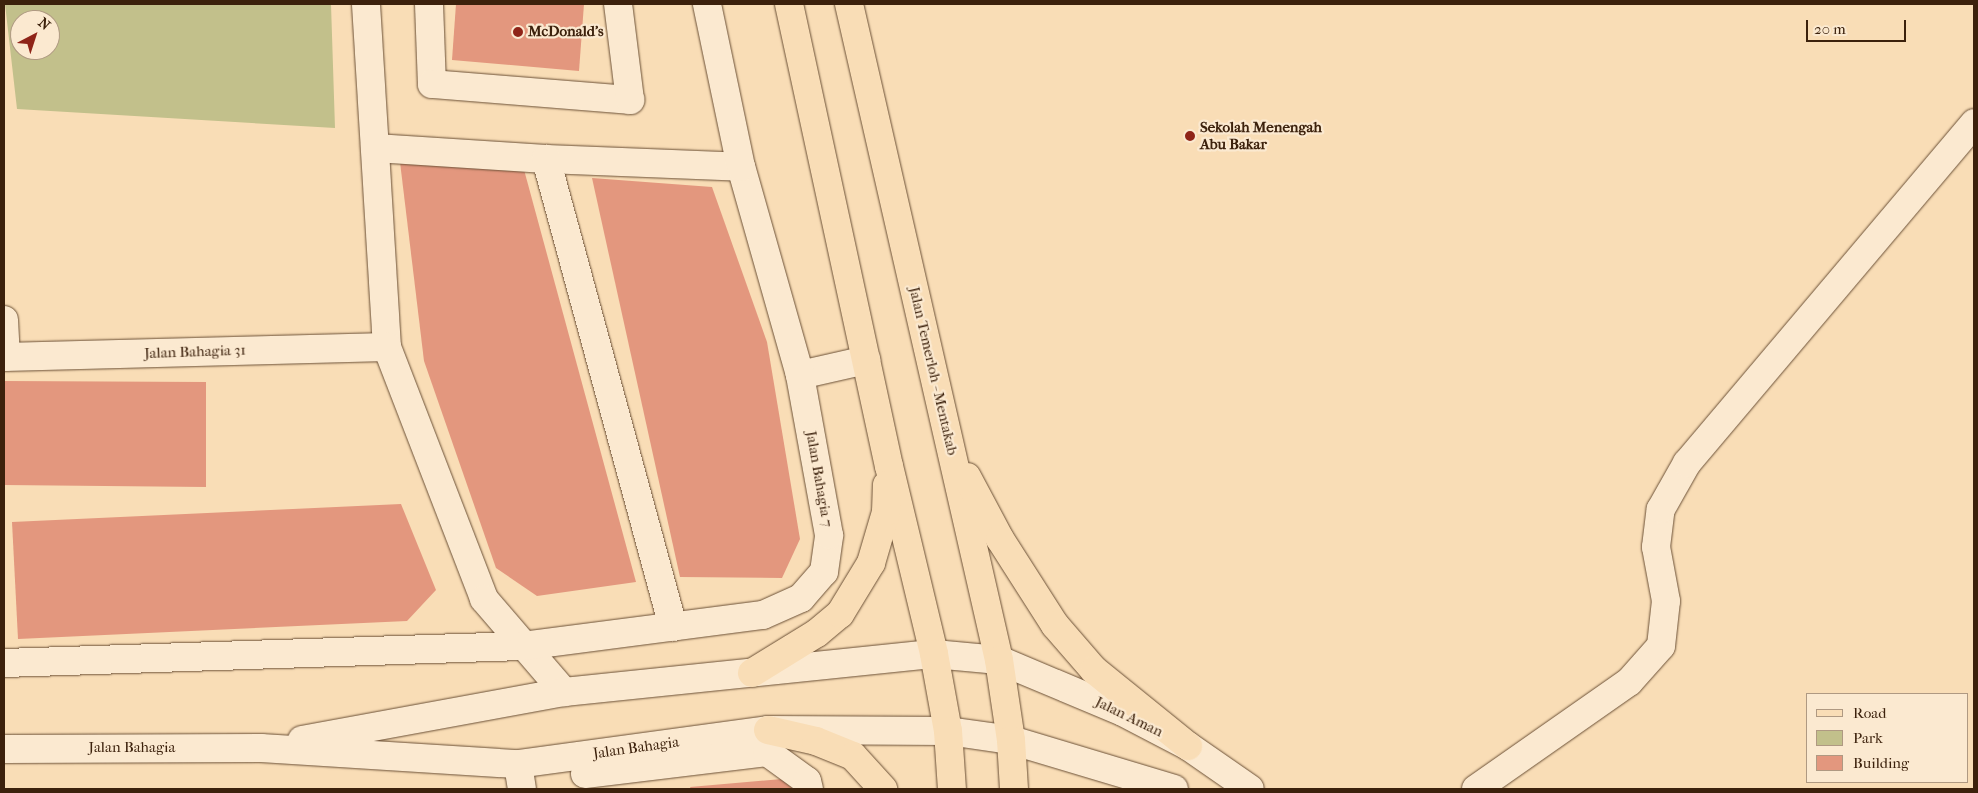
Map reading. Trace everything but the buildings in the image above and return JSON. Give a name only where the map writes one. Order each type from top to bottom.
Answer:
[{"type":"main road","points":[[790,4],[889,466],[934,654],[948,730],[952,789]]},
{"type":"main road","name":"Jalan Temerloh - Mentakab","points":[[849,4],[999,660],[1011,740],[1014,789]]},
{"type":"main road","points":[[950,445],[1000,539],[1055,625],[1094,670],[1188,746]]},
{"type":"main road","points":[[752,673],[816,633],[840,614],[870,563],[886,512],[889,466]]},
{"type":"main road","points":[[768,730],[816,741],[853,756],[883,789]]},
{"type":"street","points":[[366,4],[387,347],[484,598],[564,692]]},
{"type":"street","points":[[429,4],[432,84],[630,100],[618,4]]},
{"type":"street","name":"Jalan Bahagia 7","points":[[4,663],[523,646],[763,615],[801,598],[824,572],[828,535],[800,375],[741,167],[707,4]]},
{"type":"street","points":[[1476,789],[1630,682],[1660,646],[1666,601],[1656,547],[1661,509],[1687,463],[1974,124]]},
{"type":"street","points":[[375,148],[546,159],[741,167]]},
{"type":"street","points":[[546,159],[673,627]]},
{"type":"street","points":[[4,320],[5,358]]},
{"type":"street","name":"Jalan Bahagia 31","points":[[5,358],[387,347]]},
{"type":"street","points":[[800,375],[866,360]]},
{"type":"street","name":"Jalan Bahagia","points":[[261,748],[564,692],[934,654],[999,660]]},
{"type":"street","name":"Jalan Aman","points":[[999,660],[1123,712],[1188,746],[1250,789]]},
{"type":"street","name":"Jalan Bahagia","points":[[4,749],[261,748],[520,779],[768,730],[948,730],[1011,740],[1174,789]]},
{"type":"street","points":[[520,779],[767,752],[806,781],[809,789]]},
{"type":"green space","points":[[5,4],[331,4],[335,128],[17,109],[11,60],[60,60],[60,10],[10,10],[10,48]]},
{"type":"place","name":"McDonald's","points":[[518,32]]},
{"type":"place","name":"Sekolah Menengah Abu Bakar","points":[[1190,136]]}]
